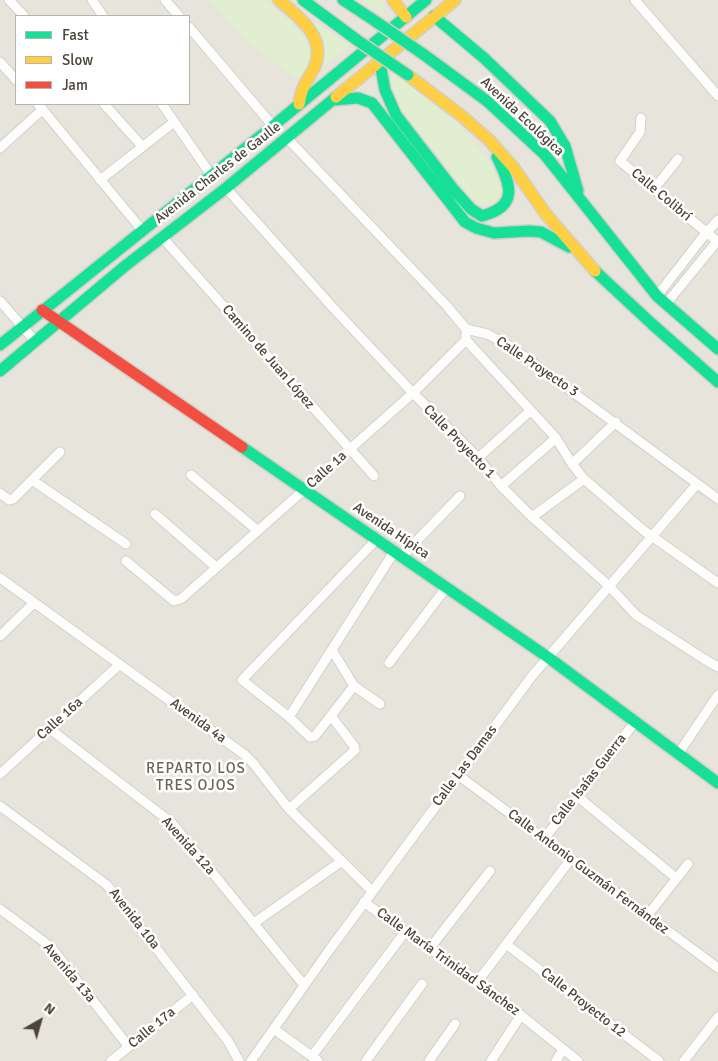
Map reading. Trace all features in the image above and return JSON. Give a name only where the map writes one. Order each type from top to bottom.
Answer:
[{"type":"main road","points":[[279,0],[302,20],[314,35],[318,47],[318,57],[302,87],[299,104]]},
{"type":"main road","points":[[303,0],[408,75],[463,117],[489,140],[513,167],[545,214],[591,267],[718,382]]},
{"type":"main road","name":"Avenida Ecológica","points":[[343,0],[423,54],[487,101],[545,155],[662,300],[718,349]]},
{"type":"main road","points":[[393,0],[406,17]]},
{"type":"main road","name":"Avenida Charles de Gaulle","points":[[0,370],[162,236],[226,188],[455,0]]},
{"type":"main road","name":"Avenida Charles de Gaulle","points":[[0,345],[273,126],[406,17],[422,1]]},
{"type":"main road","points":[[434,16],[484,58],[550,120],[565,146],[580,199]]},
{"type":"main road","points":[[380,63],[383,88],[388,102],[396,115],[454,190],[471,209],[482,216],[499,211],[508,201],[507,176],[489,140]]},
{"type":"main road","points":[[334,100],[358,97],[372,103],[465,222],[476,228],[494,233],[529,230],[541,232],[579,253]]},
{"type":"main road","name":"Avenida Hípica","points":[[42,310],[548,658],[718,783]]},
{"type":"street","points":[[9,0],[23,15]]},
{"type":"street","points":[[92,0],[102,15]]},
{"type":"street","points":[[165,0],[178,15]]},
{"type":"street","points":[[634,0],[718,96]]},
{"type":"street","points":[[190,28],[273,126]]},
{"type":"street","points":[[0,62],[15,79]]},
{"type":"street","points":[[105,105],[142,146]]},
{"type":"street","points":[[163,105],[211,175]]},
{"type":"street","points":[[0,148],[41,107],[142,230]]},
{"type":"street","name":"Calle Colibrí","points":[[641,118],[640,132],[620,161],[718,241]]},
{"type":"street","points":[[100,180],[174,122]]},
{"type":"street","points":[[287,138],[446,304],[466,329],[466,340],[556,438],[584,479],[643,530],[718,584]]},
{"type":"street","points":[[654,189],[678,159]]},
{"type":"street","name":"Calle Proyecto 1","points":[[226,188],[412,393],[478,458],[501,486],[532,517],[609,586],[636,615],[704,660],[718,667]]},
{"type":"street","points":[[662,300],[706,233],[718,220]]},
{"type":"street","name":"Camino de Juan López","points":[[162,236],[374,476]]},
{"type":"street","points":[[662,300],[718,241]]},
{"type":"street","points":[[0,301],[36,342]]},
{"type":"street","name":"Calle Proyecto 3","points":[[466,329],[487,334],[510,346],[616,422],[718,499]]},
{"type":"street","name":"Calle 1a","points":[[126,561],[174,601],[181,600],[412,393],[466,340]]},
{"type":"street","points":[[478,458],[530,411]]},
{"type":"street","points":[[572,464],[616,422]]},
{"type":"street","points":[[501,486],[556,438]]},
{"type":"street","points":[[0,493],[11,500],[60,452]]},
{"type":"street","points":[[192,475],[257,530]]},
{"type":"street","points":[[532,517],[584,479]]},
{"type":"street","points":[[32,480],[126,544]]},
{"type":"street","name":"Calle Las Damas","points":[[252,1061],[372,891],[532,676],[697,484]]},
{"type":"street","points":[[289,717],[397,554],[460,496]]},
{"type":"street","points":[[155,514],[216,567]]},
{"type":"street","points":[[354,686],[315,736],[310,737],[289,717],[242,680],[376,540]]},
{"type":"street","name":"Avenida 4a","points":[[0,578],[245,755],[288,808],[372,891]]},
{"type":"street","points":[[389,663],[446,588]]},
{"type":"street","points":[[0,636],[34,603]]},
{"type":"street","points":[[332,650],[354,686],[380,704]]},
{"type":"street","name":"Calle 16a","points":[[0,774],[120,664]]},
{"type":"street","points":[[678,754],[718,695]]},
{"type":"street","points":[[288,808],[355,750],[331,716]]},
{"type":"street","name":"Calle Isaías Guerra","points":[[544,839],[635,722]]},
{"type":"street","name":"Avenida 12a","points":[[50,729],[172,823],[304,985]]},
{"type":"street","name":"Calle Antonio Guzmán Fernández","points":[[458,775],[718,968]]},
{"type":"street","points":[[577,796],[676,878]]},
{"type":"street","name":"Avenida 10a","points":[[0,806],[107,885],[228,1041],[240,1061]]},
{"type":"street","points":[[478,981],[572,859]]},
{"type":"street","points":[[254,923],[342,862]]},
{"type":"street","points":[[647,916],[688,864]]},
{"type":"street","points":[[430,948],[490,871]]},
{"type":"street","name":"Calle María Trinidad Sánchez","points":[[364,902],[478,981],[578,1061]]},
{"type":"street","name":"Avenida 13a","points":[[0,909],[51,947],[128,1047]]},
{"type":"street","points":[[274,1029],[315,1059],[405,932]]},
{"type":"street","name":"Calle Proyecto 12","points":[[506,944],[659,1061]]},
{"type":"street","points":[[366,1061],[422,984]]},
{"type":"street","name":"Calle 17a","points":[[111,1061],[192,994]]},
{"type":"street","points":[[491,1061],[521,1015]]},
{"type":"street","points":[[684,1061],[718,1018]]},
{"type":"street","points":[[429,1061],[455,1024]]},
{"type":"street","points":[[556,1061],[563,1049]]},
{"type":"shaded area","points":[[0,0],[718,0],[718,1061],[0,1061]]},
{"type":"green space","points":[[208,0],[267,0],[302,35],[311,52],[311,60],[301,77],[294,77],[247,41]]},
{"type":"green space","points":[[362,0],[382,0],[386,8],[382,14]]},
{"type":"green space","points":[[290,7],[350,45],[322,68],[324,56]]},
{"type":"green space","points":[[391,74],[396,75],[461,127],[492,165],[501,190],[497,200],[485,205],[478,204],[462,188],[413,124],[399,109],[390,80]]},
{"type":"traffic: fast","points":[[303,0],[357,40]]},
{"type":"traffic: fast","points":[[343,0],[372,19]]},
{"type":"traffic: fast","points":[[0,345],[273,126],[426,0]]},
{"type":"traffic: fast","points":[[434,16],[484,58],[550,121],[565,146],[578,191]]},
{"type":"traffic: fast","points":[[372,19],[423,54]]},
{"type":"traffic: fast","points":[[357,40],[408,75]]},
{"type":"traffic: fast","points":[[423,54],[487,101],[545,155],[657,296],[718,349]]},
{"type":"traffic: fast","points":[[380,63],[385,90],[396,115],[454,190],[471,209],[482,216],[502,207],[509,193],[506,177],[497,157]]},
{"type":"traffic: fast","points":[[0,371],[125,266],[226,188],[336,97]]},
{"type":"traffic: fast","points":[[334,100],[358,98],[372,103],[465,222],[476,228],[494,233],[541,232],[569,247]]},
{"type":"traffic: fast","points":[[595,271],[718,382]]},
{"type":"traffic: fast","points":[[242,447],[549,658],[718,783]]},
{"type":"traffic: slow","points":[[279,0],[303,21],[314,38],[317,47],[314,68],[303,89],[299,104]]},
{"type":"traffic: slow","points":[[393,0],[406,17]]},
{"type":"traffic: slow","points":[[336,97],[455,0]]},
{"type":"traffic: slow","points":[[408,75],[463,117],[489,140],[513,167],[545,213],[595,271]]},
{"type":"traffic: jam","points":[[42,310],[242,447]]},
{"type":"district","name":"REPARTO LOS TRES OJOS","points":[[196,778]]}]
